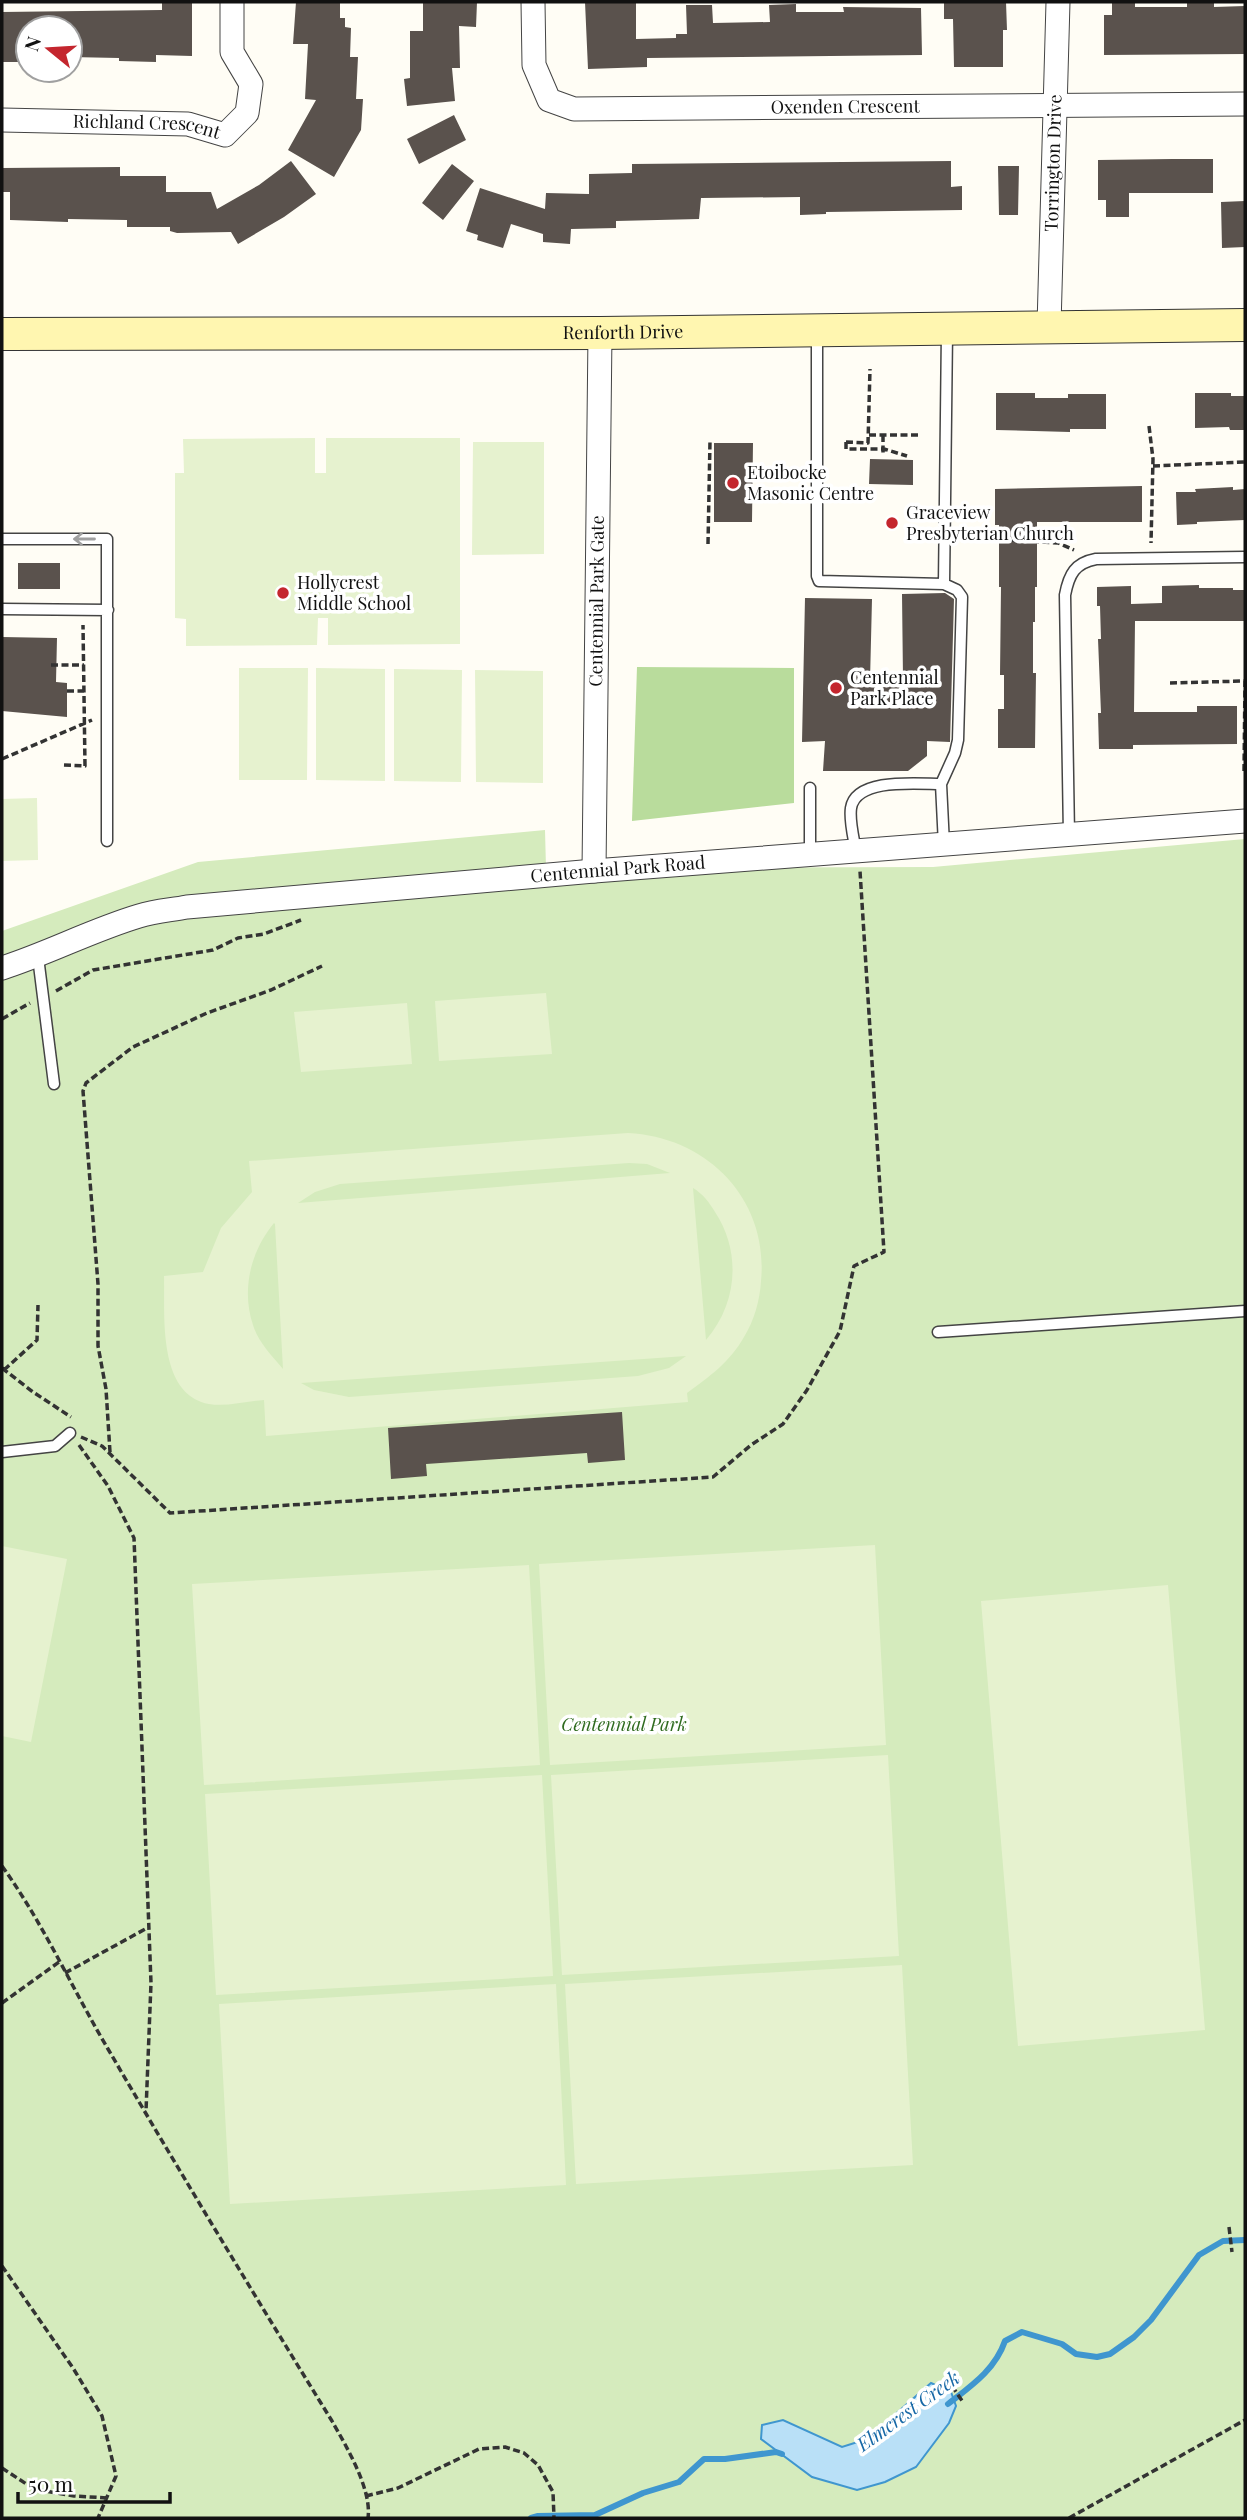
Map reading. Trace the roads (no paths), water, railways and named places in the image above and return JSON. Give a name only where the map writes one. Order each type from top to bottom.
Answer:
[{"type":"main road","name":"Renforth Drive","points":[[2,334],[600,333],[1245,325]]},
{"type":"street","name":"Richland Crescent","points":[[2,120],[188,124],[225,135],[247,113],[251,84],[232,52],[232,2]]},
{"type":"street","name":"Oxenden Crescent","points":[[533,2],[534,65],[549,100],[574,109],[1245,104]]},
{"type":"street","name":"Torrington Drive","points":[[1049,326],[1058,2]]},
{"type":"street","name":"Centennial Park Gate","points":[[594,871],[600,333]]},
{"type":"street","name":"Centennial Park Road","points":[[2,968],[38,957],[104,928],[142,915],[187,907],[594,871],[810,856],[858,862],[944,845],[1245,821]]},
{"type":"lane","points":[[944,584],[947,327]]},
{"type":"lane","points":[[817,329],[819,581],[944,584],[957,590],[962,597],[958,740],[941,784],[944,845]]},
{"type":"lane","points":[[2,538],[107,539],[107,841]]},
{"type":"lane","points":[[1069,835],[1065,595],[1073,569],[1084,561],[1096,559],[1245,556]]},
{"type":"lane","points":[[2,609],[107,610]]},
{"type":"lane","points":[[858,862],[851,807],[855,797],[870,787],[941,784]]},
{"type":"lane","points":[[810,788],[810,856]]},
{"type":"lane","points":[[38,957],[54,1084]]},
{"type":"lane","points":[[938,1332],[1245,1311]]},
{"type":"lane","points":[[2,1452],[55,1446],[70,1433]]},
{"type":"water","points":[[931,2383],[951,2392],[956,2406],[949,2423],[916,2467],[885,2482],[857,2490],[812,2477],[761,2439],[762,2425],[783,2420],[842,2447],[867,2439]]},
{"type":"waterway","name":"Elmcrest Creek","points":[[948,2404],[989,2369],[1005,2341],[1022,2332],[1062,2344],[1076,2354],[1097,2357],[1110,2354],[1134,2337],[1151,2320],[1199,2255],[1223,2241],[1245,2240]]},
{"type":"waterway","name":"Elmcrest Creek","points":[[531,2518],[595,2515],[643,2493],[679,2482],[704,2459],[776,2452],[782,2454]]},
{"type":"place","name":"Etoibocke Masonic Centre","points":[[733,483]]},
{"type":"place","name":"Graceview Presbyterian Church","points":[[892,523]]},
{"type":"place","name":"Hollycrest Middle School","points":[[283,593]]},
{"type":"place","name":"Centennial Park Place","points":[[836,688]]},
{"type":"park label","name":"Centennial Park","points":[[624,1725]]}]
